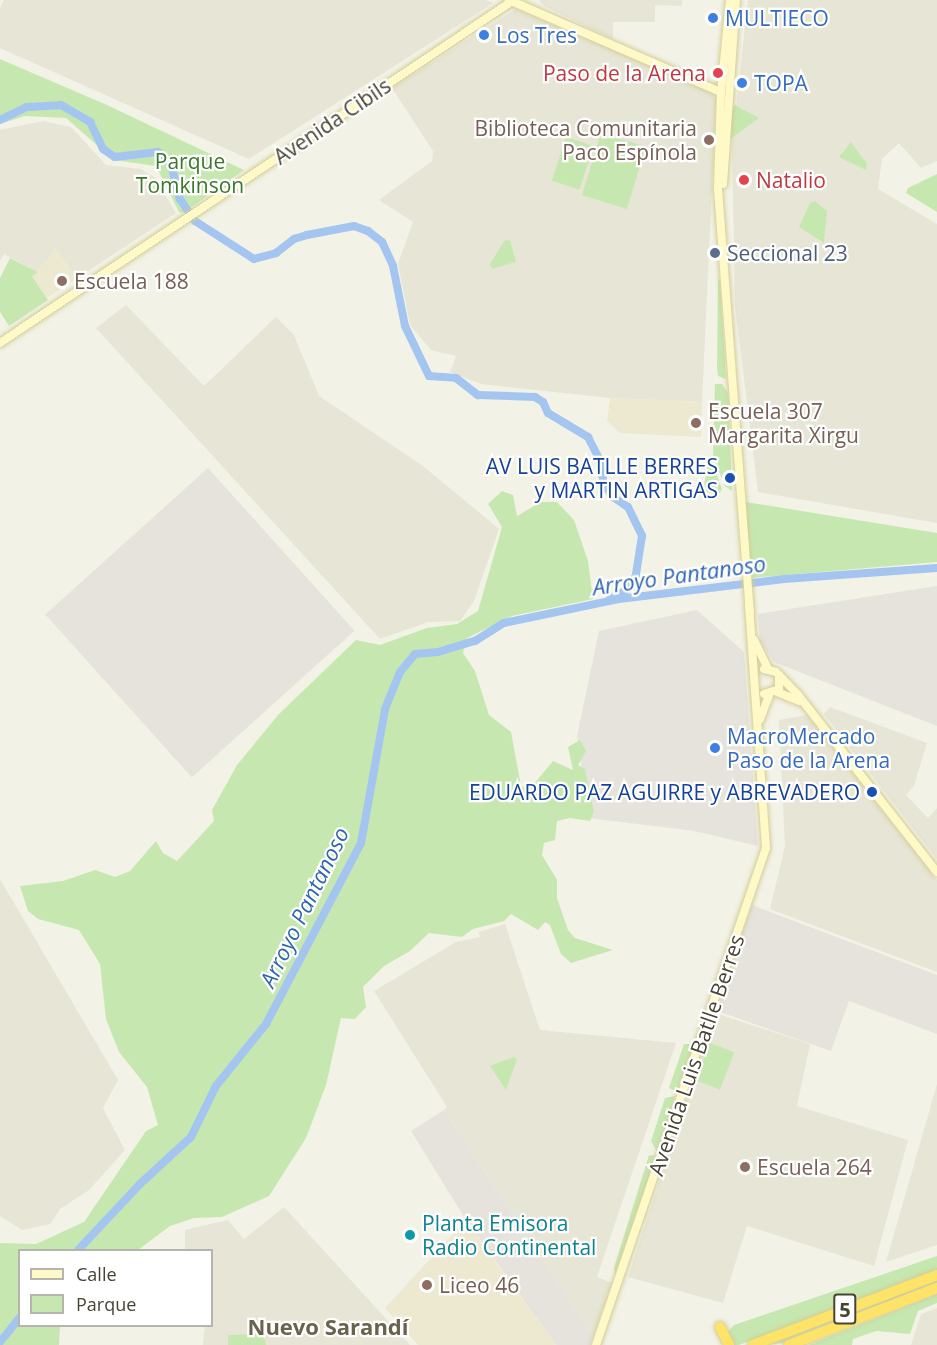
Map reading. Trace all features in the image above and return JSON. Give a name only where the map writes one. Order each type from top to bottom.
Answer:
[{"type":"highway","name":"5","points":[[753,1345],[937,1275]]},
{"type":"highway","name":"5","points":[[794,1343],[937,1288]]},
{"type":"highway","points":[[720,1328],[729,1345]]},
{"type":"main road","points":[[730,0],[721,92],[720,238],[756,676],[768,669]]},
{"type":"main road","points":[[720,238],[736,0]]},
{"type":"main road","points":[[511,1],[721,92]]},
{"type":"main road","name":"Avenida Cibils","points":[[0,343],[511,1]]},
{"type":"main road","points":[[749,603],[757,650],[768,669],[779,675],[805,704],[937,872]]},
{"type":"main road","name":"Avenida Luis Batlle Berres","points":[[760,761],[761,716],[779,675]]},
{"type":"main road","name":"Avenida Luis Batlle Berres","points":[[596,1345],[762,862],[767,835],[756,731],[756,676]]},
{"type":"main road","points":[[757,690],[794,697],[805,704]]},
{"type":"shaded area","points":[[4,0],[486,0],[493,3],[249,159],[0,48],[0,8]]},
{"type":"shaded area","points":[[539,0],[682,0],[682,6],[655,5],[655,22],[613,22],[613,39],[544,6]]},
{"type":"shaded area","points":[[748,0],[937,0],[937,161],[921,168],[899,143],[882,159],[878,189],[937,224],[937,523],[758,492],[735,306],[732,146]]},
{"type":"shaded area","points":[[516,9],[712,93],[716,100],[702,402],[610,398],[481,384],[450,372],[456,356],[431,350],[410,325],[398,264],[413,222],[379,200],[432,161],[433,151],[392,88]]},
{"type":"shaded area","points":[[43,121],[71,127],[106,165],[141,169],[154,177],[176,213],[76,279],[56,249],[38,272],[4,254],[0,261],[0,130]]},
{"type":"shaded area","points":[[56,249],[76,279],[47,298],[32,276]]},
{"type":"shaded area","points":[[126,305],[204,386],[276,317],[294,335],[319,396],[423,466],[499,529],[474,601],[460,621],[428,622],[380,639],[96,328]]},
{"type":"shaded area","points":[[610,398],[702,402],[701,437],[620,433],[607,421]]},
{"type":"shaded area","points":[[208,468],[355,631],[192,777],[45,615]]},
{"type":"shaded area","points":[[937,586],[937,726],[774,662],[760,641],[758,614]]},
{"type":"shaded area","points":[[697,610],[744,652],[758,846],[694,831],[589,818],[577,736],[599,631]]},
{"type":"shaded area","points":[[830,707],[927,743],[914,786],[906,795],[928,818],[937,808],[937,859],[824,714]]},
{"type":"shaded area","points":[[807,715],[937,880],[937,972],[770,909],[785,846],[779,720]]},
{"type":"shaded area","points":[[0,879],[118,1080],[103,1108],[125,1150],[89,1190],[60,1209],[50,1224],[22,1230],[0,1216]]},
{"type":"shaded area","points":[[752,905],[937,975],[937,1034],[849,1001],[831,1051],[717,1011]]},
{"type":"shaded area","points":[[505,924],[540,1030],[676,1043],[597,1277],[612,1283],[593,1336],[444,1110],[447,1107],[374,991],[456,942],[480,937],[479,932]]},
{"type":"shaded area","points":[[715,1013],[810,1044],[797,1106],[908,1140],[874,1266],[747,1226],[723,1303],[628,1277]]},
{"type":"shaded area","points":[[937,1084],[937,1245],[886,1262]]},
{"type":"shaded area","points":[[444,1110],[593,1336],[590,1345],[556,1345],[466,1220],[411,1131]]},
{"type":"shaded area","points":[[284,1207],[410,1345],[203,1345],[205,1327],[213,1327],[213,1249],[185,1249],[185,1230],[228,1220],[244,1239]]},
{"type":"shaded area","points":[[466,1220],[556,1345],[418,1345],[385,1308]]},
{"type":"shaded area","points":[[937,1308],[937,1345],[911,1345],[921,1314]]},
{"type":"green space","name":"Parque Tomkinson","points":[[0,59],[107,105],[244,170],[183,213],[179,212],[156,166],[114,160],[66,118],[25,116],[0,124]]},
{"type":"green space","points":[[735,105],[759,118],[730,139],[732,107]]},
{"type":"green space","points":[[601,133],[646,147],[627,209],[582,195]]},
{"type":"green space","points":[[566,137],[594,146],[579,190],[552,181]]},
{"type":"green space","points":[[851,142],[867,164],[866,170],[839,157]]},
{"type":"green space","points":[[937,174],[937,212],[906,193],[908,188]]},
{"type":"green space","points":[[815,201],[827,211],[824,243],[799,227],[810,203]]},
{"type":"green space","points":[[510,240],[516,262],[492,269],[490,264],[504,241]]},
{"type":"green space","points":[[10,258],[38,272],[32,276],[48,300],[9,326],[0,312],[0,278]]},
{"type":"green space","points":[[718,278],[726,379],[718,376],[717,368]]},
{"type":"green space","points":[[715,384],[722,384],[728,393],[732,491],[725,486],[713,457]]},
{"type":"green space","points":[[708,461],[712,461],[722,489],[719,494],[703,492]]},
{"type":"green space","points":[[502,491],[513,495],[517,516],[541,502],[557,502],[574,520],[588,561],[593,599],[512,616],[467,638],[463,653],[475,671],[489,715],[511,732],[521,786],[529,790],[553,761],[573,770],[568,747],[580,740],[586,751],[578,765],[585,769],[594,812],[590,821],[570,818],[557,821],[555,840],[544,843],[542,855],[557,880],[557,898],[568,930],[575,938],[613,950],[571,963],[561,954],[550,925],[545,922],[538,930],[511,914],[504,921],[473,929],[462,937],[429,933],[410,951],[384,966],[363,987],[366,1007],[355,1019],[341,1018],[326,1085],[306,1138],[269,1196],[222,1217],[194,1218],[170,1226],[139,1249],[18,1249],[18,1327],[60,1327],[59,1345],[0,1345],[0,1243],[36,1244],[84,1222],[146,1131],[158,1125],[147,1087],[119,1052],[106,1019],[100,964],[79,930],[38,919],[28,911],[20,886],[63,881],[95,870],[115,877],[130,871],[156,841],[163,853],[177,861],[214,821],[212,810],[237,765],[279,714],[356,640],[380,645],[427,628],[457,624],[478,611],[502,527],[488,504]]},
{"type":"green space","points":[[746,502],[937,533],[937,562],[749,578]]},
{"type":"green space","points":[[710,1043],[734,1052],[720,1090],[696,1080]]},
{"type":"green space","points":[[684,1044],[694,1044],[677,1092],[669,1088]]},
{"type":"green space","points":[[514,1057],[517,1059],[506,1090],[490,1066]]},
{"type":"green space","points":[[675,1096],[659,1151],[651,1141],[665,1098]]},
{"type":"green space","points":[[649,1155],[656,1156],[615,1274],[614,1268]]},
{"type":"green space","points":[[937,1256],[937,1270],[739,1345],[733,1345],[726,1334],[734,1325]]},
{"type":"green space","points":[[937,1277],[937,1285],[785,1343],[760,1345]]},
{"type":"green space","points":[[937,1294],[937,1303],[918,1311],[910,1334],[876,1331],[853,1339],[852,1345],[809,1345]]},
{"type":"green space","points":[[263,1334],[266,1345],[228,1345],[228,1335]]},
{"type":"waterway","points":[[0,120],[27,107],[61,105],[90,122],[103,149],[115,157],[158,152],[171,164],[180,199],[195,221],[254,259],[276,253],[294,239],[307,235],[354,226],[368,231],[382,242],[393,266],[405,326],[429,376],[456,378],[478,395],[535,397],[543,402],[548,413],[588,437],[599,459],[604,484],[613,497],[628,507],[642,536],[636,575],[630,588],[610,599]]},
{"type":"waterway","name":"Arroyo Pantanoso","points":[[79,1249],[140,1184],[191,1137],[216,1086],[266,1024],[361,843],[385,709],[400,672],[415,654],[438,652],[475,641],[504,623],[619,599],[784,579],[937,568]]},
{"type":"waterway","name":"Arroyo Pantanoso","points":[[0,1342],[18,1320]]},
{"type":"place","name":"MULTIECO","points":[[713,18]]},
{"type":"place","name":"Los Tres","points":[[484,35]]},
{"type":"place","name":"Paso de la Arena","points":[[718,73]]},
{"type":"place","name":"TOPA","points":[[742,83]]},
{"type":"place","name":"Biblioteca Comunitaria Paco Espínola","points":[[709,140]]},
{"type":"place","name":"Natalio","points":[[744,180]]},
{"type":"place","name":"Seccional 23","points":[[715,253]]},
{"type":"place","name":"Escuela 188","points":[[62,281]]},
{"type":"place","name":"Escuela 307 Margarita Xirgu","points":[[696,423]]},
{"type":"place","name":"AV LUIS BATLLE BERRES y MARTIN ARTIGAS","points":[[730,478]]},
{"type":"place","name":"MacroMercado Paso de la Arena","points":[[715,748]]},
{"type":"place","name":"EDUARDO PAZ AGUIRRE y ABREVADERO","points":[[872,792]]},
{"type":"place","name":"Escuela 264","points":[[745,1167]]},
{"type":"place","name":"Planta Emisora Radio Continental","points":[[410,1235]]},
{"type":"place","name":"Liceo 46","points":[[427,1285]]},
{"type":"district","name":"Nuevo Sarandí","points":[[328,1327]]}]
